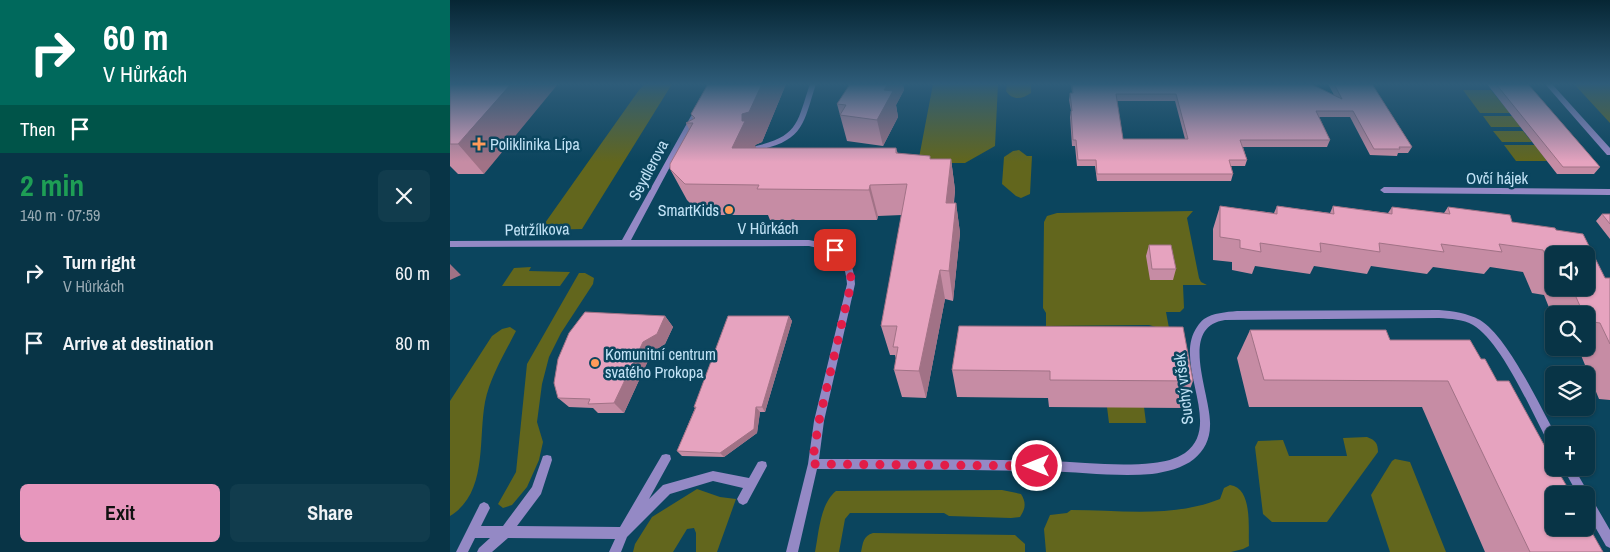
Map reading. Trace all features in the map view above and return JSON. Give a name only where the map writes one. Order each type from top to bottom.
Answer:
[{"type":"street","name":"Seydlerova","points":[[625,243],[680,149],[698,110]]},
{"type":"street","points":[[760,148],[776,145],[793,134],[803,110]]},
{"type":"street","points":[[1571,110],[1610,153]]},
{"type":"street","name":"Ovčí hájek","points":[[1384,190],[1610,192]]},
{"type":"street","name":"Petržílkova","points":[[450,244],[625,243]]},
{"type":"street","name":"V Hůrkách","points":[[625,243],[809,243],[823,246],[842,255],[847,262],[851,272],[851,284],[819,421],[812,464],[792,552]]},
{"type":"street","name":"Suchý vršek","points":[[812,464],[1142,469],[1177,462],[1192,454],[1201,444],[1205,430],[1205,415],[1195,356],[1197,336],[1205,323],[1212,319],[1238,315],[1440,314],[1470,320],[1491,335],[1509,362],[1545,426]]},
{"type":"street","points":[[615,552],[623,532],[666,459]]},
{"type":"street","points":[[483,552],[506,532],[537,490],[547,460]]},
{"type":"street","points":[[743,499],[762,466]]},
{"type":"street","points":[[472,532],[623,532],[667,489],[712,476],[752,484]]},
{"type":"street","points":[[462,552],[484,508]]},
{"type":"street","points":[[1595,515],[1610,542]]},
{"type":"shaded area","points":[[625,110],[656,110],[582,229],[540,230]]},
{"type":"shaded area","points":[[928,110],[997,110],[995,146],[965,163],[918,163]]},
{"type":"shaded area","points":[[1478,110],[1507,110],[1510,113],[1480,113]]},
{"type":"shaded area","points":[[1598,110],[1610,110],[1610,123]]},
{"type":"shaded area","points":[[1483,116],[1512,116],[1521,127],[1491,127]]},
{"type":"shaded area","points":[[1493,131],[1523,131],[1532,142],[1502,142]]},
{"type":"shaded area","points":[[1504,145],[1535,145],[1547,161],[1516,161]]},
{"type":"shaded area","points":[[1019,150],[1027,156],[1032,156],[1030,194],[1021,198],[1002,184],[1004,157],[1013,151]]},
{"type":"shaded area","points":[[1193,211],[1187,218],[1199,278],[1201,282],[1207,285],[1183,285],[1184,308],[1180,312],[1166,312],[1172,344],[1163,329],[1149,325],[1046,326],[1046,313],[1043,308],[1044,222],[1047,216],[1057,213]]},
{"type":"shaded area","points":[[531,267],[529,271],[570,272],[560,286],[502,286],[514,268]]},
{"type":"shaded area","points":[[579,273],[585,273],[594,278],[593,284],[561,333],[549,357],[542,384],[537,422],[543,442],[539,460],[527,487],[512,505],[503,508],[498,504],[516,472],[527,364]]},
{"type":"shaded area","points":[[510,327],[516,331],[494,374],[485,402],[476,480],[471,494],[462,506],[450,516],[450,401],[492,336],[502,329]]},
{"type":"shaded area","points":[[1107,407],[1144,407],[1146,423],[1109,423]]},
{"type":"shaded area","points":[[1367,437],[1375,442],[1378,452],[1327,522],[1272,522],[1263,514],[1255,447],[1258,441],[1283,440],[1289,456],[1347,456],[1343,438]]},
{"type":"shaded area","points":[[1395,459],[1410,462],[1446,552],[1390,552],[1371,495]]},
{"type":"shaded area","points":[[1230,485],[1243,493],[1248,510],[1249,546],[1243,549],[1231,552],[1046,552],[1044,529],[1050,515],[1067,513],[1071,510],[1146,512],[1184,509],[1220,499],[1224,488]]},
{"type":"shaded area","points":[[697,489],[720,497],[736,499],[717,552],[696,552],[696,533],[694,528],[687,529],[673,552],[633,552],[635,544],[652,517]]},
{"type":"shaded area","points":[[1002,490],[1021,494],[1025,505],[1020,517],[949,516],[944,513],[850,513],[845,519],[839,552],[815,552],[823,511],[836,491]]},
{"type":"shaded area","points":[[873,533],[1015,535],[1025,544],[1025,552],[861,552],[865,538]]},
{"type":"building","points":[[450,110],[488,110],[458,144],[450,144]]},
{"type":"building","points":[[693,110],[750,110],[742,114],[742,121],[745,121],[732,148],[896,148],[896,153],[930,156],[930,159],[951,159],[946,203],[956,203],[949,271],[940,270],[919,371],[894,370],[898,347],[893,347],[897,326],[881,326],[907,184],[870,185],[869,190],[757,189],[759,185],[685,184],[670,169],[670,164],[693,123],[686,123],[695,118],[691,114]]},
{"type":"building","points":[[843,110],[883,110],[877,120],[840,115]]},
{"type":"building","points":[[1118,110],[1123,139],[1188,139],[1180,110],[1388,110],[1412,147],[1374,149],[1353,111],[1316,111],[1330,140],[1240,140],[1247,160],[1229,160],[1233,174],[1097,174],[1096,160],[1078,160],[1076,140],[1073,140],[1072,111]]},
{"type":"building","points":[[1517,110],[1550,110],[1600,167],[1563,167]]},
{"type":"building","points":[[1220,206],[1277,214],[1277,206],[1334,214],[1333,206],[1392,214],[1392,207],[1450,214],[1448,207],[1510,215],[1512,222],[1583,234],[1589,246],[1545,246],[1545,254],[1543,250],[1499,244],[1502,252],[1441,244],[1444,252],[1379,243],[1380,252],[1320,243],[1321,252],[1260,243],[1261,252],[1240,248],[1240,240],[1220,237]]},
{"type":"building","points":[[1602,214],[1610,214],[1610,224]]},
{"type":"building","points":[[1149,245],[1171,245],[1176,269],[1152,269]]},
{"type":"building","points":[[1595,258],[1605,278],[1610,278],[1610,344],[1600,323],[1595,322],[1595,306],[1580,306],[1576,296],[1595,296]]},
{"type":"building","points":[[585,312],[665,316],[657,334],[643,342],[614,403],[588,404],[590,399],[558,398],[554,383],[558,359],[569,333]]},
{"type":"building","points":[[728,316],[789,316],[762,407],[756,407],[754,429],[720,453],[677,451],[696,407],[694,407]]},
{"type":"building","points":[[959,326],[1183,327],[1193,381],[1050,380],[1050,371],[952,370]]},
{"type":"building","points":[[1250,330],[1386,330],[1390,340],[1470,340],[1481,359],[1485,359],[1497,381],[1509,381],[1545,447],[1545,476],[1561,476],[1567,486],[1545,486],[1545,536],[1594,536],[1603,552],[1530,552],[1448,381],[1264,380]]},
{"type":"place","name":"Poliklinika Lípa","points":[[479,144]]},
{"type":"place","name":"SmartKids","points":[[729,210]]},
{"type":"place","name":"Komunitní centrum svatého Prokopa","points":[[595,363]]},
{"type":"route","points":[[835,250],[847,262],[851,272],[851,284],[819,421],[812,464],[1037,466]]}]
